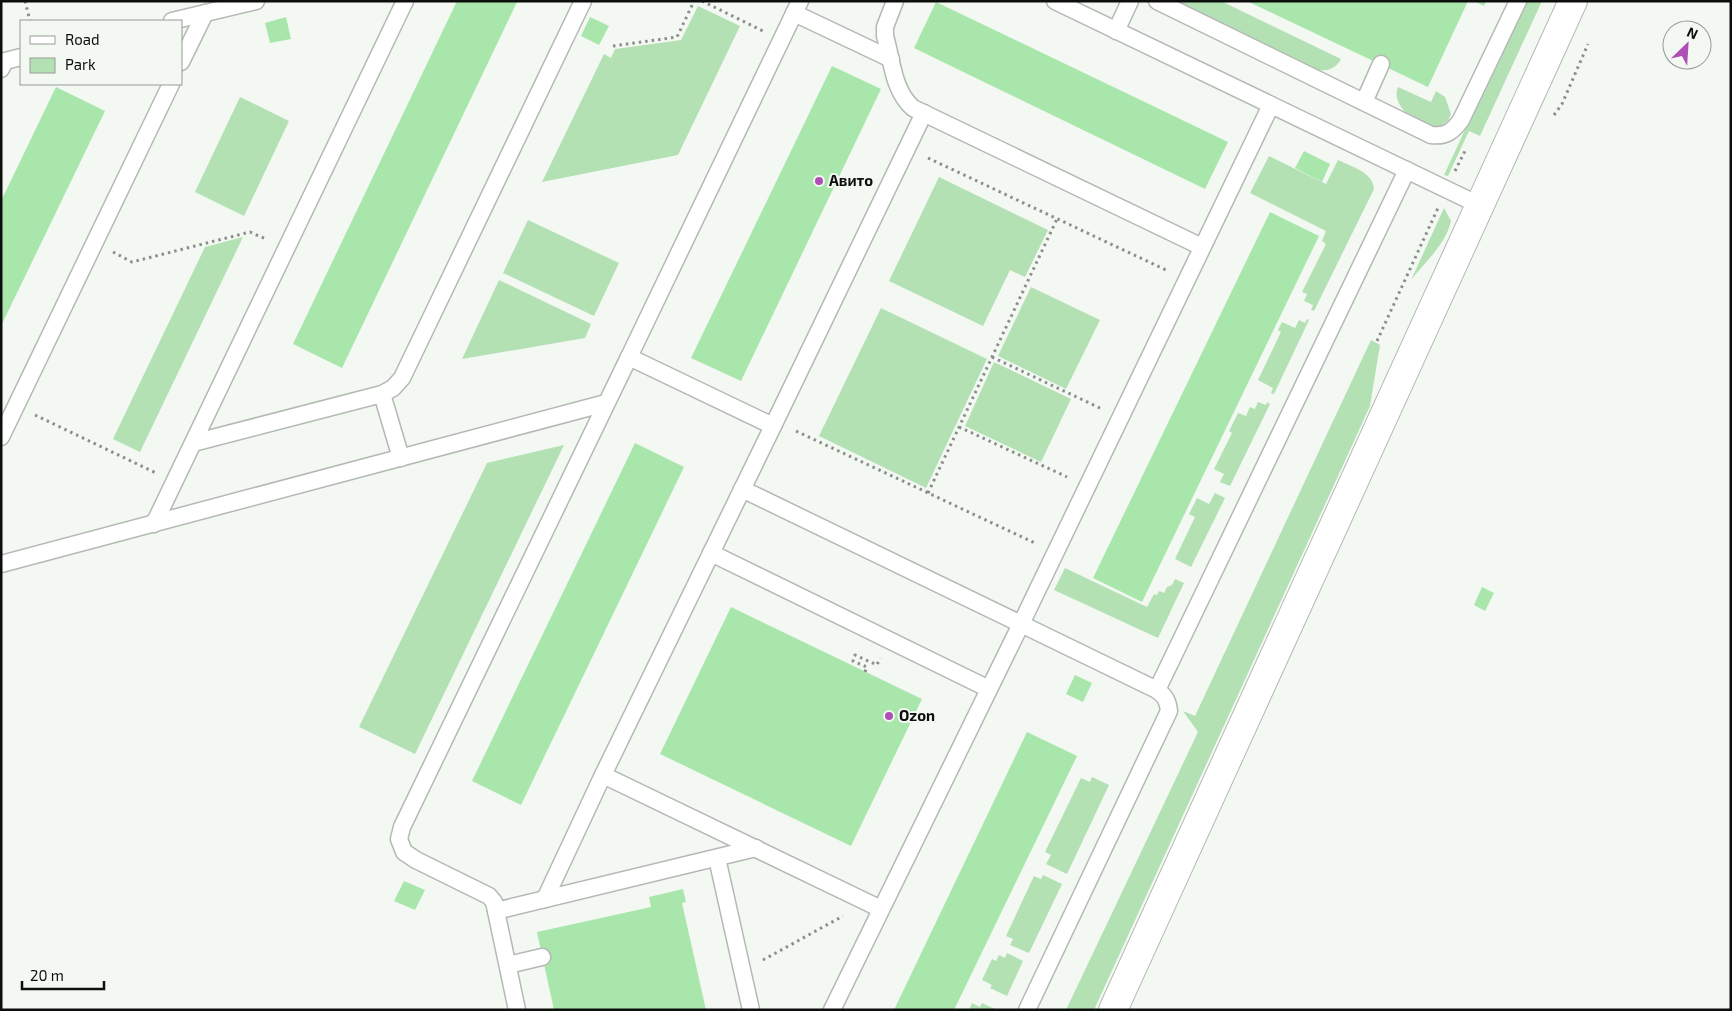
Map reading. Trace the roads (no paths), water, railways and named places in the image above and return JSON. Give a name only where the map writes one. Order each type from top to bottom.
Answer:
[{"type":"street","points":[[1113,1010],[1573,1]]},
{"type":"lane","points":[[176,20],[256,1]]},
{"type":"lane","points":[[154,524],[405,1]]},
{"type":"lane","points":[[193,443],[382,394],[393,388],[402,378],[583,1]]},
{"type":"lane","points":[[895,1],[884,26],[900,92],[905,101],[913,108],[1202,247]]},
{"type":"lane","points":[[1056,1],[1479,205]]},
{"type":"lane","points":[[1116,31],[1130,1]]},
{"type":"lane","points":[[1157,1],[1432,135],[1441,136],[1454,131],[1461,120],[1518,1]]},
{"type":"lane","points":[[517,1010],[494,902],[485,894],[416,860],[404,852],[399,839],[402,827],[797,7],[891,59]]},
{"type":"lane","points":[[182,60],[205,13]]},
{"type":"lane","points":[[1364,102],[1381,64]]},
{"type":"lane","points":[[1,437],[171,85]]},
{"type":"lane","points":[[832,1010],[875,905],[989,689],[1271,105]]},
{"type":"lane","points":[[545,900],[603,775],[924,113]]},
{"type":"lane","points":[[1157,690],[1407,170]]},
{"type":"lane","points":[[628,357],[774,424]]},
{"type":"lane","points":[[382,394],[401,458]]},
{"type":"lane","points":[[1,564],[606,404]]},
{"type":"lane","points":[[742,489],[1157,690],[1165,696],[1169,711],[1027,1010]]},
{"type":"lane","points":[[711,553],[989,689]]},
{"type":"lane","points":[[603,775],[875,905]]},
{"type":"lane","points":[[496,911],[756,848]]},
{"type":"lane","points":[[718,858],[752,1010]]},
{"type":"lane","points":[[508,965],[542,957]]},
{"type":"place","name":"Авито","points":[[819,181]]},
{"type":"place","name":"Ozon","points":[[889,716]]}]
